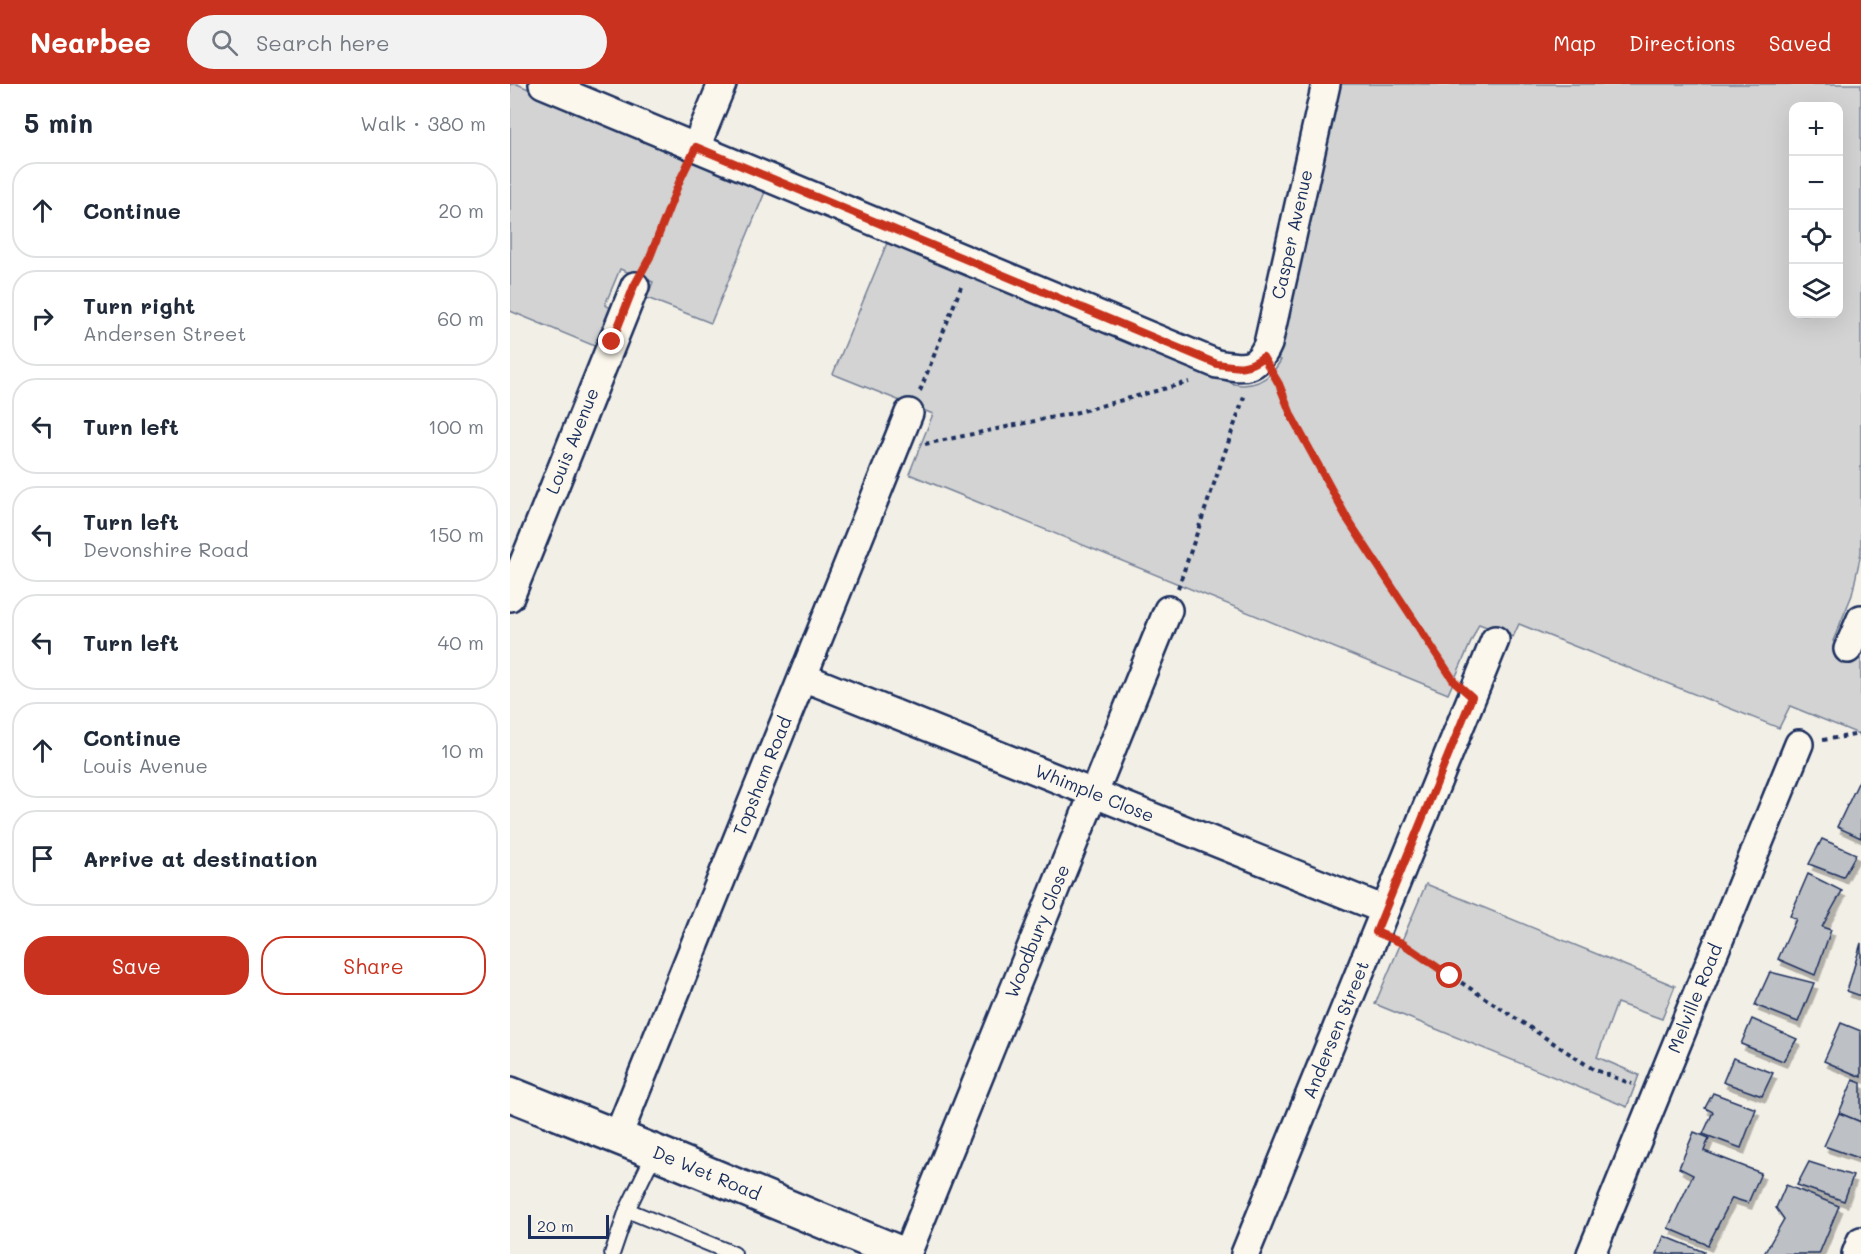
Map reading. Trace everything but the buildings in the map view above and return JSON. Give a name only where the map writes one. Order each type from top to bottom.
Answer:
[{"type":"street","points":[[543,84],[969,261],[1243,363]]},
{"type":"street","points":[[696,147],[722,84]]},
{"type":"street","name":"Casper Avenue","points":[[1243,363],[1268,344],[1322,85]]},
{"type":"street","name":"Louis Avenue","points":[[510,597],[634,286]]},
{"type":"street","name":"Topsham Road","points":[[617,1138],[909,413]]},
{"type":"street","name":"Woodbury Close","points":[[907,1254],[1168,610]]},
{"type":"street","points":[[1848,649],[1861,619]]},
{"type":"street","name":"Andersen Street","points":[[1245,1254],[1495,640]]},
{"type":"street","name":"Whimple Close","points":[[803,677],[1095,793],[1380,921]]},
{"type":"street","name":"Melville Road","points":[[1591,1254],[1799,744]]},
{"type":"street","name":"De Wet Road","points":[[510,1095],[902,1254]]},
{"type":"street","points":[[1856,1254],[1861,1240]]},
{"type":"lane","points":[[612,1254],[627,1210],[655,1152]]},
{"type":"lane","points":[[627,1210],[734,1254]]},
{"type":"path","points":[[634,286],[650,257],[680,180],[696,147]]},
{"type":"path","points":[[909,413],[927,375],[969,261]]},
{"type":"path","points":[[898,441],[923,444],[1078,412],[1197,380],[1243,363]]},
{"type":"path","points":[[1168,610],[1184,573],[1245,393],[1243,363]]},
{"type":"path","points":[[1243,363],[1279,384],[1292,417],[1348,520],[1454,681],[1472,697]]},
{"type":"path","points":[[1799,744],[1861,734]]},
{"type":"path","points":[[1380,921],[1402,943],[1593,1069],[1657,1092]]},
{"type":"shaded area","points":[[510,84],[517,84],[765,192],[711,323],[647,298],[653,282],[620,269],[605,305],[617,311],[602,349],[510,311]]},
{"type":"shaded area","points":[[1322,84],[1861,84],[1861,553],[1852,595],[1833,641],[1861,656],[1861,735],[1790,706],[1779,728],[1519,624],[1513,637],[1479,624],[1448,694],[909,474],[933,414],[833,374],[887,243],[1234,384],[1249,385],[1261,381],[1281,360],[1261,352]]},
{"type":"shaded area","points":[[1426,884],[1675,986],[1662,1019],[1617,1003],[1597,1057],[1639,1075],[1627,1107],[1375,1004]]},
{"type":"route","points":[[612,342],[634,286],[650,257],[680,180],[696,147],[1217,364],[1240,368],[1253,364],[1263,357],[1279,384],[1292,417],[1348,520],[1454,681],[1472,697],[1376,932],[1402,943],[1450,976]]}]
